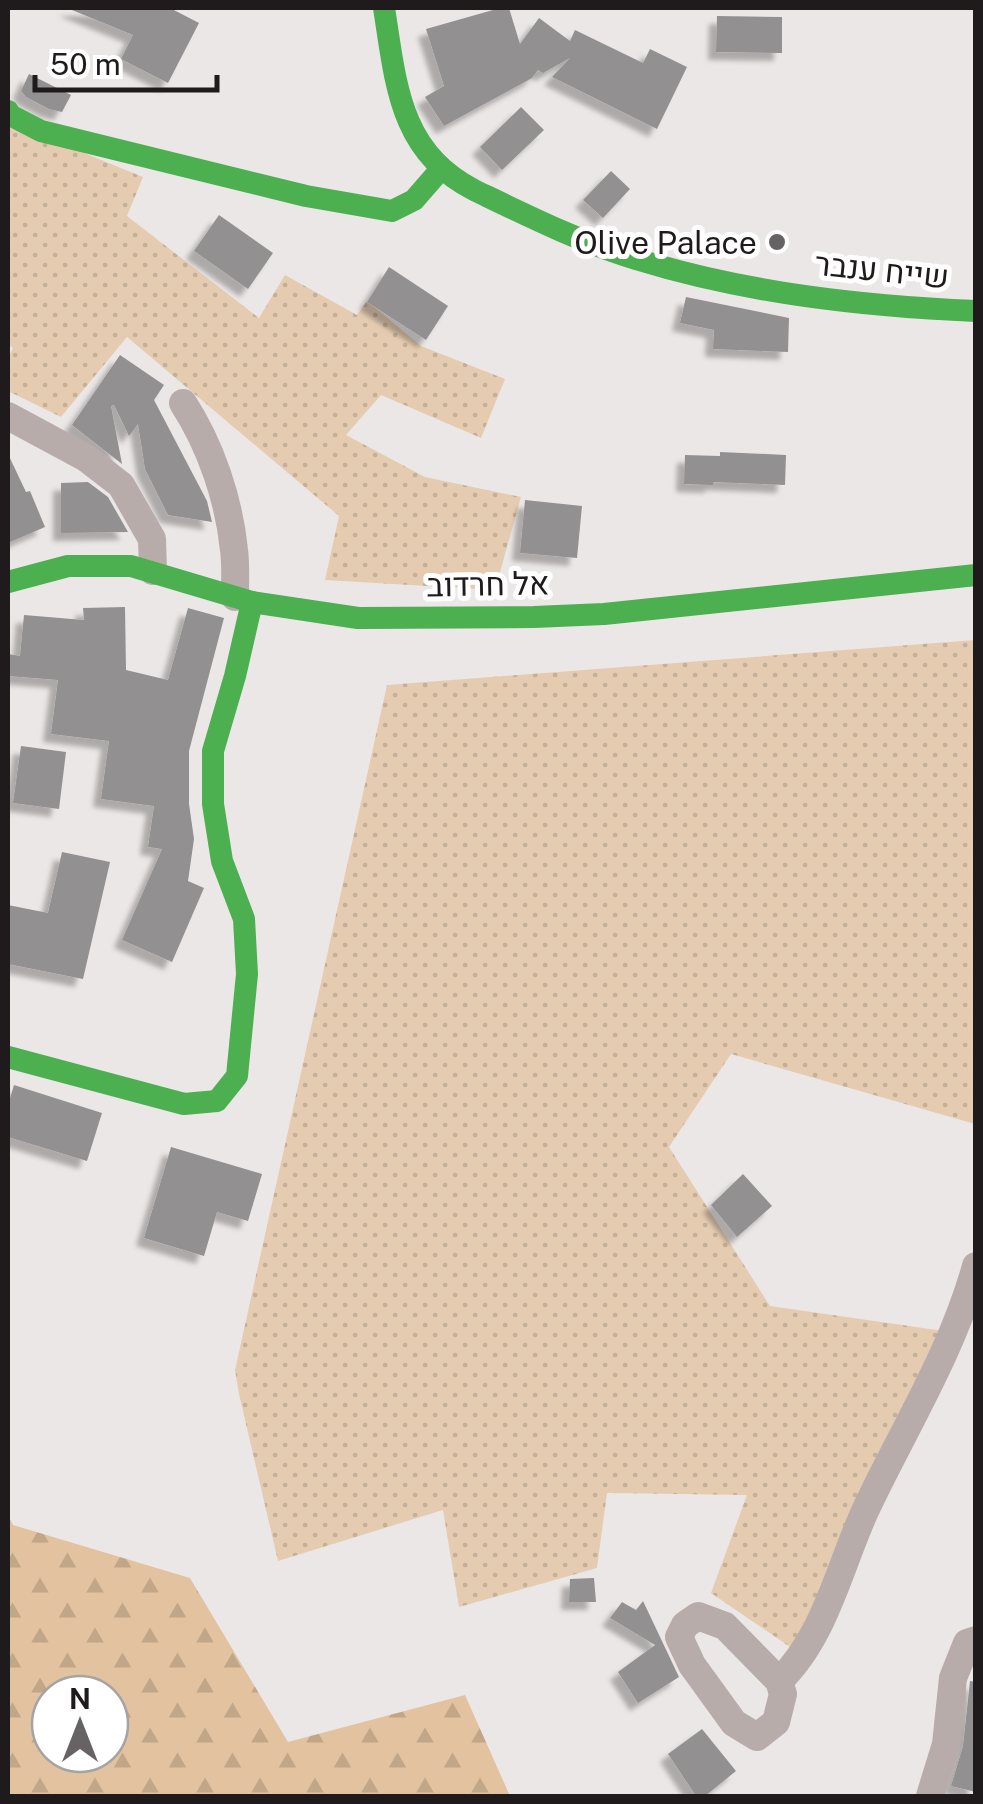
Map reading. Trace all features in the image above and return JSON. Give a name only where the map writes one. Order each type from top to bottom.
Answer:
[{"type":"street","name":"שייח ענבר","points":[[384,8],[404,112],[419,143],[441,169],[464,185],[554,227],[635,258],[731,282],[890,308],[976,312]]},
{"type":"street","points":[[8,112],[41,131],[306,196],[392,211],[412,203],[441,169]]},
{"type":"street","points":[[8,1057],[184,1104],[217,1101],[237,1076],[247,974],[244,919],[222,861],[213,804],[213,751],[235,676],[244,600],[222,490],[200,429],[183,404]]},
{"type":"street","points":[[8,416],[86,458],[121,485],[152,539],[153,571]]},
{"type":"street","name":"אל חרדוב","points":[[8,582],[68,566],[132,566],[244,600],[358,618],[534,617],[604,614],[976,574]]},
{"type":"street","points":[[779,1681],[796,1664],[814,1633],[864,1513],[948,1346],[976,1266]]},
{"type":"street","points":[[930,1796],[946,1744],[952,1678],[972,1641]]},
{"type":"shaded area","points":[[8,122],[143,177],[127,216],[259,318],[285,275],[357,315],[367,301],[421,346],[505,379],[481,438],[381,395],[346,435],[425,477],[521,497],[495,590],[325,580],[339,516],[127,337],[61,417],[8,391],[8,358],[13,348],[8,344]]},
{"type":"shaded area","points":[[975,640],[975,1124],[731,1054],[669,1147],[770,1306],[944,1331],[793,1649],[711,1593],[747,1495],[607,1493],[597,1568],[459,1607],[443,1510],[278,1561],[235,1370],[387,685]]},
{"type":"green space","points":[[8,1515],[13,1525],[190,1578],[288,1742],[465,1695],[510,1796],[8,1796]]},
{"type":"building","points":[[67,8],[170,8],[199,23],[168,83],[121,59],[133,35]]},
{"type":"building","points":[[509,8],[520,44],[539,18],[570,41],[575,30],[643,63],[650,49],[687,67],[657,129],[552,77],[570,58],[543,73],[538,70],[532,78],[444,126],[425,97],[444,86],[426,29]]},
{"type":"building","points":[[717,16],[782,17],[782,53],[716,52]]},
{"type":"building","points":[[29,74],[71,95],[62,112],[26,97],[21,91]]},
{"type":"building","points":[[521,107],[544,130],[502,170],[480,147]]},
{"type":"building","points":[[611,171],[630,189],[603,218],[583,200]]},
{"type":"building","points":[[219,215],[273,253],[248,289],[194,251]]},
{"type":"building","points":[[389,267],[448,306],[426,340],[367,302]]},
{"type":"building","points":[[686,297],[789,318],[788,352],[713,349],[714,330],[680,323]]},
{"type":"building","points":[[120,355],[164,385],[154,400],[207,501],[212,522],[168,515],[145,469],[138,424],[129,436],[114,405],[111,406],[122,464],[72,425]]},
{"type":"building","points":[[720,452],[786,455],[785,485],[684,484],[685,455],[720,456]]},
{"type":"building","points":[[8,454],[45,527],[8,543]]},
{"type":"building","points":[[88,482],[108,497],[128,532],[61,533],[61,483]]},
{"type":"building","points":[[525,500],[582,506],[577,558],[520,553]]},
{"type":"building","points":[[125,607],[126,670],[168,680],[188,608],[224,618],[189,751],[189,804],[194,839],[188,881],[204,888],[172,962],[122,940],[162,849],[148,847],[154,806],[101,799],[109,741],[51,734],[58,680],[8,676],[8,654],[20,656],[24,615],[84,620],[83,608]]},
{"type":"building","points":[[21,746],[66,752],[59,809],[13,803]]},
{"type":"building","points":[[62,852],[110,862],[83,979],[8,964],[8,905],[48,913]]},
{"type":"building","points":[[14,1085],[102,1113],[87,1161],[8,1137],[8,1105]]},
{"type":"building","points":[[171,1147],[262,1174],[248,1221],[217,1212],[204,1256],[144,1238]]},
{"type":"building","points":[[743,1174],[772,1206],[737,1237],[711,1205]]},
{"type":"building","points":[[594,1578],[596,1602],[569,1602],[570,1579]]},
{"type":"building","points":[[643,1601],[679,1677],[638,1703],[618,1672],[655,1645],[610,1618],[622,1602],[636,1610]]},
{"type":"building","points":[[970,1681],[976,1682],[976,1792],[951,1786],[963,1746]]},
{"type":"building","points":[[702,1729],[736,1771],[705,1796],[696,1796],[668,1754]]},
{"type":"traffic: fast","points":[[384,8],[405,113],[430,156],[474,190],[594,245],[677,271],[804,296],[976,311]]},
{"type":"traffic: fast","points":[[8,111],[41,131],[306,196],[392,211],[414,200],[441,169]]},
{"type":"traffic: fast","points":[[8,582],[68,566],[131,566],[252,602],[358,618],[534,617],[604,614],[976,575]]},
{"type":"traffic: fast","points":[[8,1057],[184,1104],[217,1101],[237,1076],[247,974],[244,919],[222,861],[213,804],[213,751],[252,602]]},
{"type":"place","name":"Olive Palace","points":[[777,242]]}]
